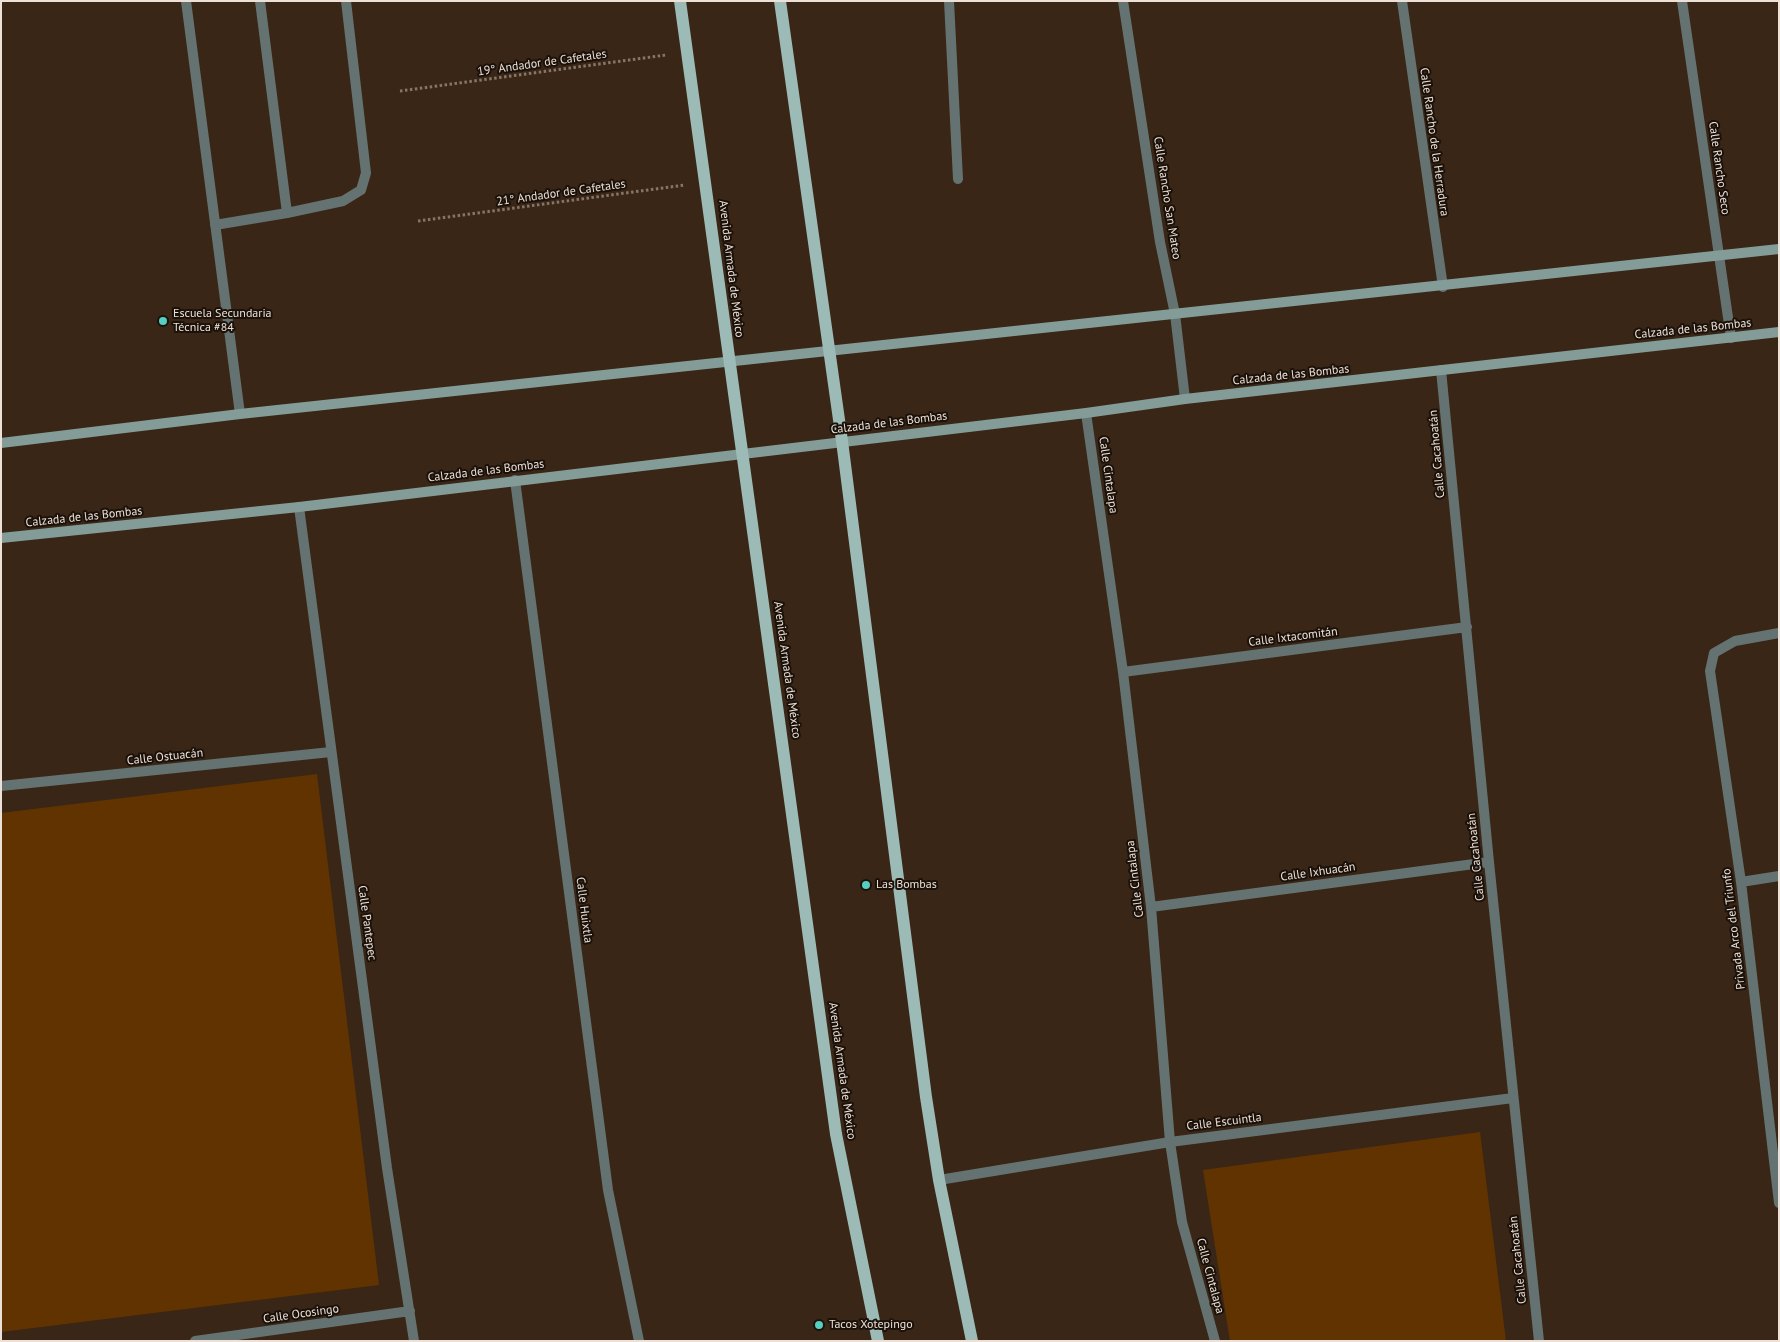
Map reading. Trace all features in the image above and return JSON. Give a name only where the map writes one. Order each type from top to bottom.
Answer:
[{"type":"main road","name":"Avenida Armada de México","points":[[680,1],[836,1134],[878,1341]]},
{"type":"main road","points":[[780,1],[828,353],[842,441],[939,1180],[972,1341]]},
{"type":"main road","points":[[1,443],[240,414],[828,353],[1174,314],[1779,250]]},
{"type":"main road","name":"Calzada de las Bombas","points":[[1,538],[299,507],[1086,413],[1185,399],[1779,332]]},
{"type":"street","points":[[186,1],[240,414]]},
{"type":"street","points":[[260,1],[287,213]]},
{"type":"street","points":[[215,224],[287,213],[344,201],[361,190],[366,173],[346,1]]},
{"type":"street","points":[[949,1],[958,179]]},
{"type":"street","name":"Calle Rancho San Mateo","points":[[1123,1],[1160,242],[1174,314],[1185,399]]},
{"type":"street","name":"Calle Rancho de la Herradura","points":[[1402,1],[1442,287]]},
{"type":"street","name":"Calle Rancho Seco","points":[[1682,1],[1731,338]]},
{"type":"street","name":"Calle Cacahoatán","points":[[1441,370],[1489,862],[1539,1341]]},
{"type":"street","name":"Calle Cintalapa","points":[[1086,413],[1123,672],[1151,907],[1170,1142],[1182,1222],[1215,1341]]},
{"type":"street","name":"Calle Huixtla","points":[[515,480],[608,1190],[639,1341]]},
{"type":"street","name":"Calle Pantepec","points":[[299,507],[387,1168],[414,1341]]},
{"type":"street","name":"Calle Ixtacomitán","points":[[1123,672],[1467,627]]},
{"type":"street","name":"Privada Arco del Triunfo","points":[[1779,633],[1735,641],[1714,653],[1710,671],[1741,882],[1779,1204]]},
{"type":"street","name":"Calle Ostuacán","points":[[1,786],[331,752]]},
{"type":"street","name":"Calle Ixhuacán","points":[[1151,907],[1489,862]]},
{"type":"street","points":[[1741,882],[1779,876]]},
{"type":"street","name":"Calle Escuintla","points":[[939,1180],[1170,1142],[1513,1098]]},
{"type":"street","name":"Calle Ocosingo","points":[[195,1341],[410,1311]]},
{"type":"path","name":"19° Andador de Cafetales","points":[[400,91],[687,52]]},
{"type":"path","name":"21° Andador de Cafetales","points":[[418,221],[705,182]]},
{"type":"shaded area","points":[[317,774],[379,1285],[1,1332],[1,813]]},
{"type":"shaded area","points":[[1480,1132],[1506,1341],[1230,1341],[1203,1170]]},
{"type":"place","name":"Escuela Secundaria Técnica #84","points":[[163,321]]},
{"type":"place","name":"Las Bombas","points":[[866,885]]},
{"type":"place","name":"Tacos Xotepingo","points":[[819,1325]]}]
